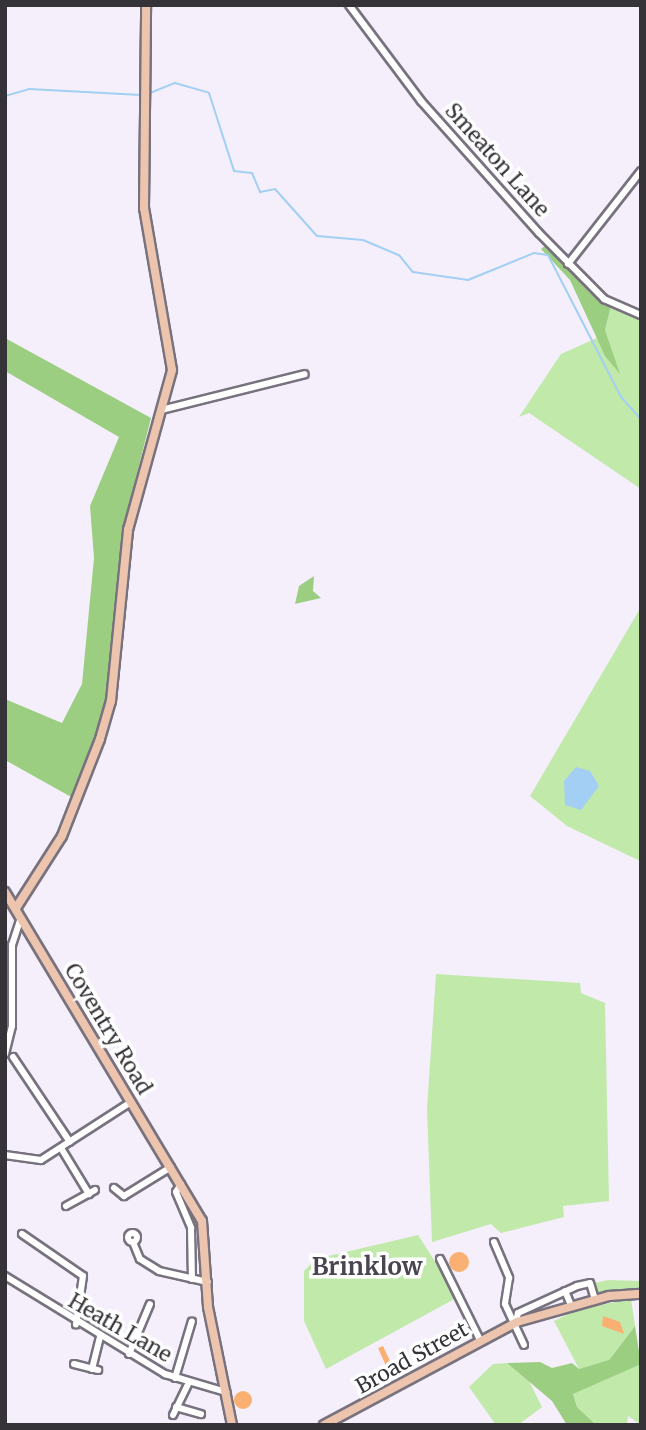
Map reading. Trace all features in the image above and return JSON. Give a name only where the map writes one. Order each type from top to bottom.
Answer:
[{"type":"main road","points":[[16,908],[71,819],[111,701],[128,530],[161,410],[173,352],[144,208],[142,94],[146,5]]},
{"type":"main road","name":"Coventry Road","points":[[5,892],[202,1221],[232,1425]]},
{"type":"main road","name":"Broad Street","points":[[324,1425],[340,1421],[515,1323],[595,1299],[641,1294]]},
{"type":"street","name":"Smeaton Lane","points":[[349,5],[421,101],[568,264],[604,299],[641,315]]},
{"type":"street","points":[[568,264],[641,171]]},
{"type":"street","points":[[161,410],[305,374]]},
{"type":"street","points":[[5,1054],[13,935],[21,918]]},
{"type":"street","points":[[13,1057],[71,1142]]},
{"type":"street","points":[[5,1155],[30,1162],[61,1148],[131,1102]]},
{"type":"street","points":[[61,1148],[92,1192],[66,1206]]},
{"type":"street","points":[[114,1188],[124,1196],[172,1167]]},
{"type":"street","name":"Coventry Road","points":[[181,1184],[176,1192],[191,1228],[192,1279]]},
{"type":"street","points":[[23,1234],[83,1276],[76,1324]]},
{"type":"street","points":[[133,1242],[144,1262],[192,1279],[209,1282]]},
{"type":"street","points":[[494,1242],[509,1278],[505,1304],[524,1345]]},
{"type":"street","points":[[440,1259],[481,1340]]},
{"type":"street","name":"Heath Lane","points":[[5,1276],[76,1324],[129,1354],[188,1384],[226,1392]]},
{"type":"street","points":[[515,1323],[518,1313],[565,1291],[590,1283],[595,1299]]},
{"type":"street","points":[[565,1291],[571,1305]]},
{"type":"street","points":[[546,1300],[551,1311]]},
{"type":"street","points":[[129,1354],[150,1304]]},
{"type":"street","points":[[175,1378],[192,1321]]},
{"type":"street","points":[[74,1364],[95,1370],[100,1337]]},
{"type":"street","points":[[173,1415],[188,1384]]},
{"type":"street","points":[[176,1408],[201,1414]]},
{"type":"green space","points":[[546,245],[611,306],[605,330],[620,374],[605,356],[570,280],[541,249]]},
{"type":"green space","points":[[611,306],[641,317],[641,489],[529,413],[519,417],[561,354],[597,338],[618,371],[605,330]]},
{"type":"green space","points":[[5,338],[151,418],[122,532],[105,707],[73,798],[5,760],[5,699],[62,723],[82,684],[94,558],[90,506],[119,437],[5,371]]},
{"type":"green space","points":[[314,576],[313,591],[321,598],[295,604],[299,586]]},
{"type":"green space","points":[[641,607],[640,861],[567,826],[530,796]]},
{"type":"green space","points":[[436,974],[580,983],[581,993],[605,1003],[609,1201],[563,1206],[564,1217],[501,1233],[491,1224],[432,1242],[427,1109]]},
{"type":"green space","points":[[418,1235],[458,1297],[326,1369],[304,1321],[304,1271],[316,1259]]},
{"type":"green space","points":[[608,1280],[641,1281],[641,1290],[596,1293],[595,1283]]},
{"type":"green space","points":[[631,1299],[635,1326],[608,1361],[579,1369],[554,1321],[579,1309]]},
{"type":"green space","points":[[635,1326],[641,1364],[573,1394],[577,1407],[596,1425],[567,1425],[552,1401],[507,1363],[540,1362],[552,1368],[572,1363],[579,1369],[609,1360]]},
{"type":"green space","points":[[507,1363],[527,1377],[542,1407],[518,1425],[496,1425],[469,1387],[493,1364]]},
{"type":"green space","points":[[640,1364],[641,1425],[628,1416],[627,1425],[596,1425],[577,1407],[573,1394],[587,1385]]},
{"type":"water","points":[[576,767],[590,771],[599,786],[581,810],[565,805],[564,781]]},
{"type":"building","points":[[459,1252],[466,1255],[469,1262],[466,1269],[459,1272],[452,1269],[449,1262],[452,1255]]},
{"type":"building","points":[[603,1316],[620,1322],[624,1334],[602,1326]]},
{"type":"building","points":[[383,1346],[397,1376],[389,1380],[381,1368],[386,1366],[378,1348]]},
{"type":"building","points":[[243,1391],[249,1394],[252,1400],[249,1406],[243,1409],[237,1406],[234,1400],[237,1394]]},
{"type":"waterway","points":[[150,93],[175,83],[209,93],[234,171],[252,173],[260,192],[275,189],[317,236],[363,240],[399,255],[413,272],[468,280],[534,253],[548,255],[621,397],[641,419]]},
{"type":"waterway","points":[[5,96],[29,89],[141,95]]},
{"type":"district","name":"Brinklow","points":[[367,1267]]}]
